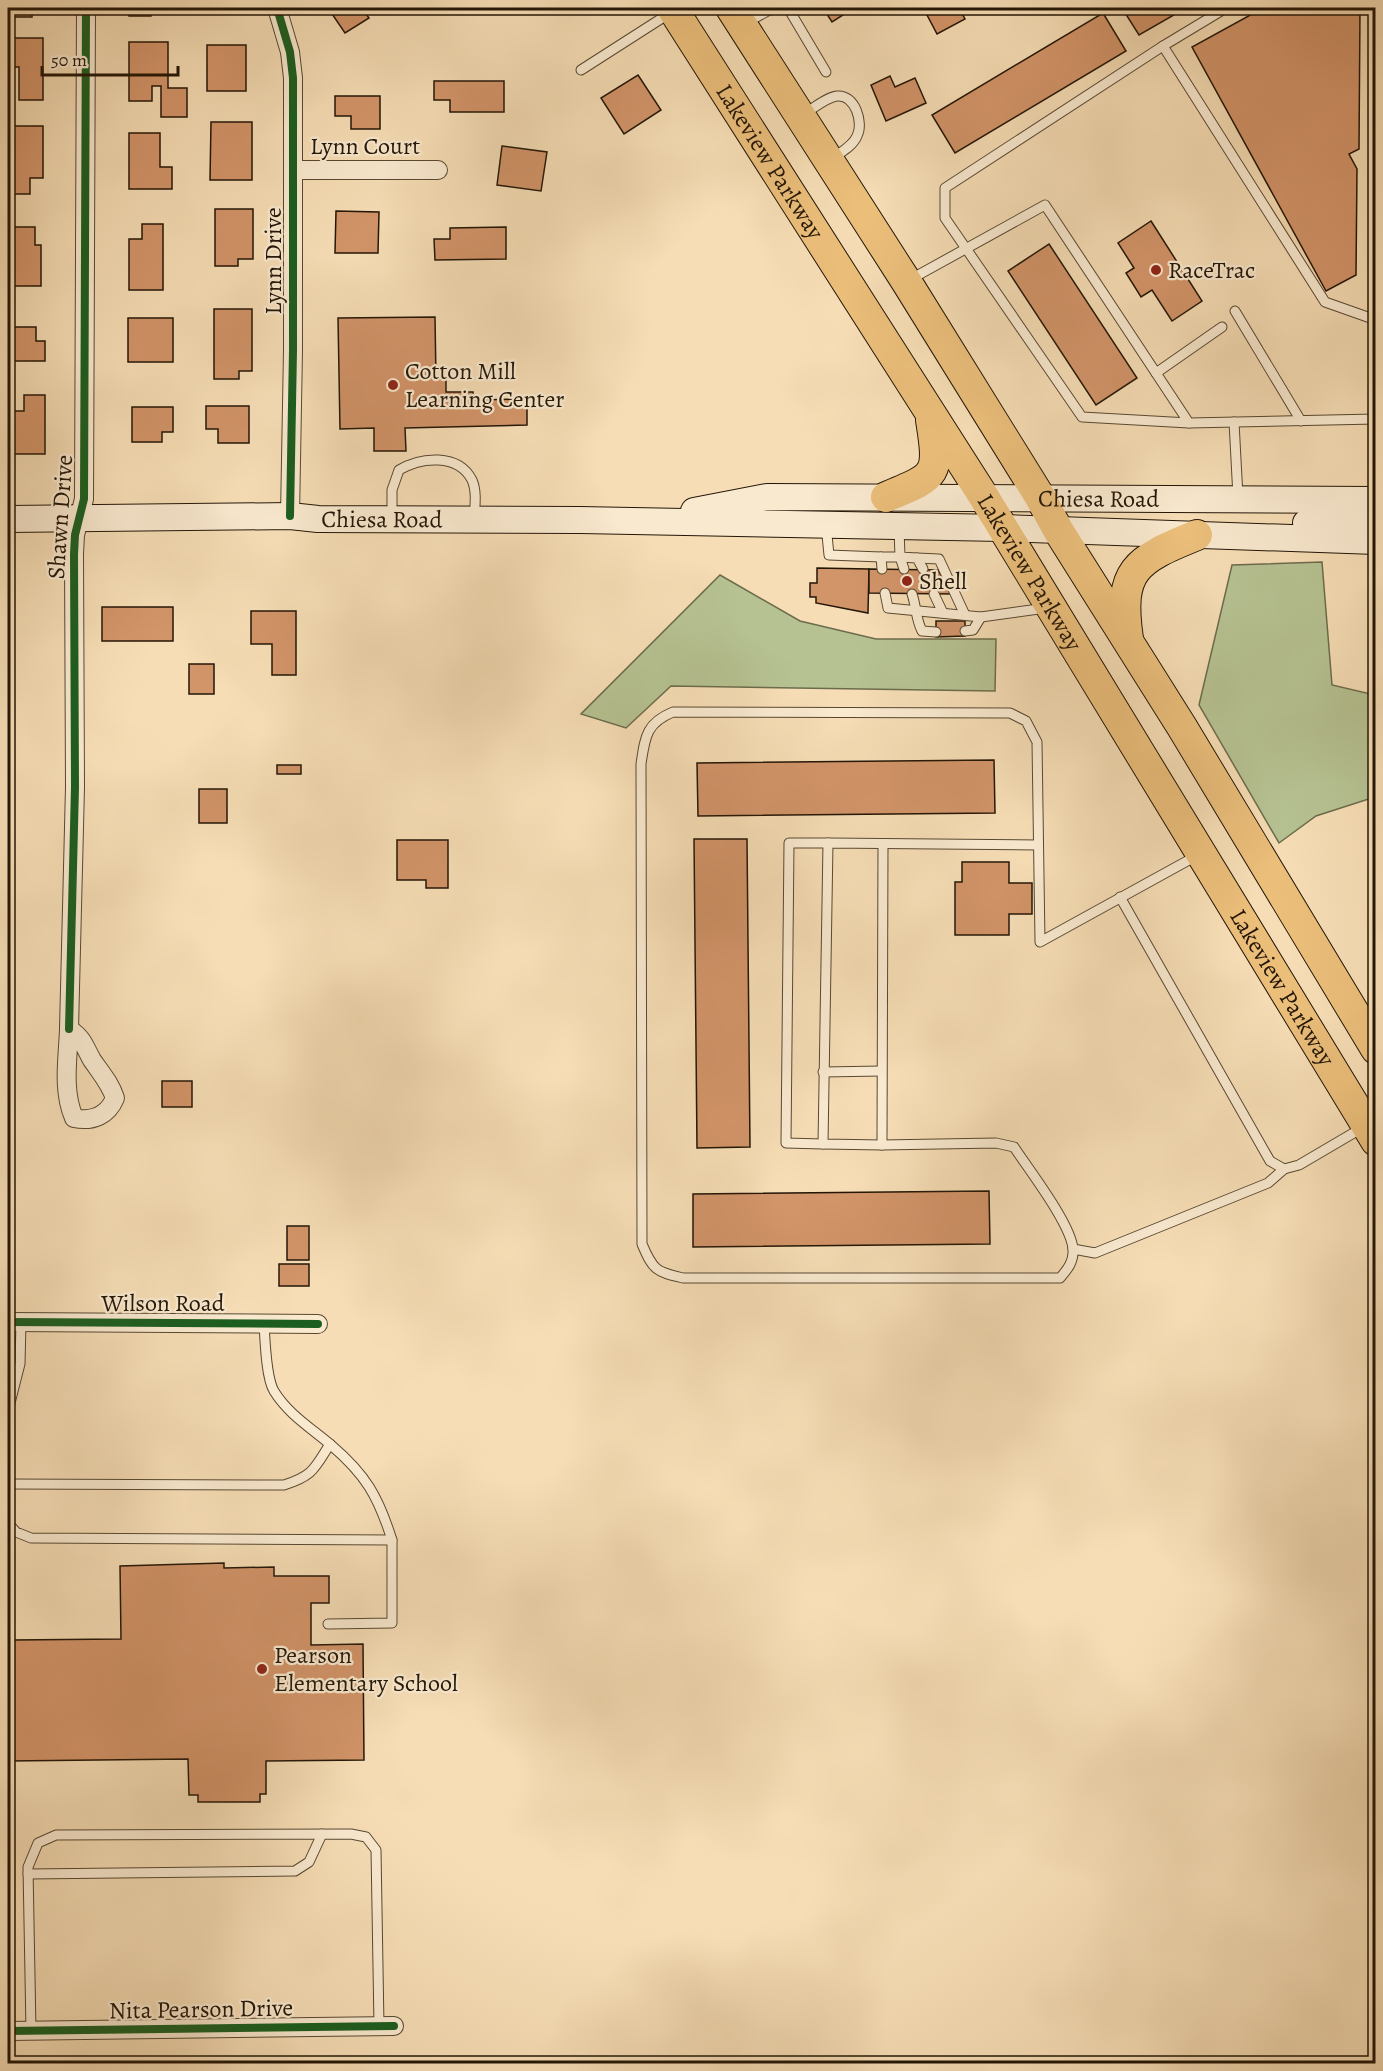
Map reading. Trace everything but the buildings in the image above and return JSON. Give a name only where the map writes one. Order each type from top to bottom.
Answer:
[{"type":"main road","name":"Lakeview Parkway","points":[[673,9],[984,496],[1372,1130]]},
{"type":"main road","name":"Lakeview Parkway","points":[[737,16],[1040,497],[1058,530],[1182,727],[1376,1048]]},
{"type":"main road","points":[[757,140],[798,114]]},
{"type":"main road","points":[[886,496],[916,485],[927,478],[933,470],[936,453],[930,411]]},
{"type":"main road","name":"Chiesa Road","points":[[647,521],[767,496],[1376,500]]},
{"type":"main road","points":[[1254,537],[1302,524],[1348,521],[1376,514]]},
{"type":"main road","name":"Chiesa Road","points":[[8,519],[290,516],[318,519],[647,521],[1002,528],[1376,541]]},
{"type":"main road","points":[[1129,642],[1124,610],[1128,582],[1142,564],[1158,551],[1197,535]]},
{"type":"street","name":"Shawn Drive","points":[[69,1029],[84,1041],[92,1059],[111,1086],[116,1098],[111,1107],[96,1118],[74,1118],[69,1108],[67,1095],[75,787],[74,554],[75,536],[84,499],[86,8]]},
{"type":"street","name":"Lynn Drive","points":[[277,8],[290,52],[293,78],[290,516]]},
{"type":"street","name":"Lynn Court","points":[[293,170],[438,171]]},
{"type":"street","name":"Wilson Road","points":[[14,1322],[318,1324]]},
{"type":"street","name":"Nita Pearson Drive","points":[[8,2031],[386,2026]]},
{"type":"lane","points":[[737,16],[773,8]]},
{"type":"lane","points":[[788,8],[826,72]]},
{"type":"lane","points":[[1226,8],[1162,46],[945,188],[945,218],[1082,417],[1189,423],[1376,419]]},
{"type":"lane","points":[[581,70],[673,9]]},
{"type":"lane","points":[[1162,46],[1325,303],[1376,320]]},
{"type":"lane","points":[[798,114],[834,96],[843,96],[854,105],[859,118],[858,135],[848,148],[829,162]]},
{"type":"lane","points":[[906,281],[1045,205],[1189,423]]},
{"type":"lane","points":[[1235,311],[1300,421]]},
{"type":"lane","points":[[1156,373],[1222,327]]},
{"type":"lane","points":[[1234,422],[1238,499]]},
{"type":"lane","points":[[392,519],[392,490],[394,478],[399,470],[409,464],[438,460],[453,463],[465,471],[473,482],[474,519]]},
{"type":"lane","points":[[826,524],[829,555],[939,559],[965,615]]},
{"type":"lane","points":[[899,526],[900,557],[904,569]]},
{"type":"lane","points":[[881,557],[882,568]]},
{"type":"lane","points":[[917,558],[923,569]]},
{"type":"lane","points":[[885,593],[888,608],[981,617],[1051,608]]},
{"type":"lane","points":[[912,594],[922,631],[936,632]]},
{"type":"lane","points":[[934,594],[943,613]]},
{"type":"lane","points":[[965,631],[973,630],[981,617]]},
{"type":"lane","points":[[1038,845],[789,843],[786,1143],[882,1146],[996,1143],[1014,1147],[1066,1228],[1073,1249],[1071,1266],[1060,1278],[683,1278],[664,1274],[651,1264],[642,1244],[641,764],[645,738],[658,718],[673,712],[1010,713],[1026,721],[1037,742],[1040,942],[1201,854]]},
{"type":"lane","points":[[823,1144],[828,843]]},
{"type":"lane","points":[[882,1146],[883,844]]},
{"type":"lane","points":[[1120,897],[1270,1161],[1284,1169]]},
{"type":"lane","points":[[823,1072],[881,1071]]},
{"type":"lane","points":[[1073,1249],[1095,1253],[1268,1184],[1284,1169],[1299,1165],[1372,1130]]},
{"type":"lane","points":[[8,1411],[20,1364],[14,1322]]},
{"type":"lane","points":[[264,1323],[273,1390],[298,1419],[356,1467],[372,1489],[392,1540],[392,1623],[328,1624]]},
{"type":"lane","points":[[8,1484],[284,1485],[303,1479],[313,1470],[330,1444]]},
{"type":"lane","points":[[8,1523],[16,1532],[31,1538],[392,1540]]},
{"type":"lane","points":[[28,1874],[295,1871],[309,1862],[322,1834]]},
{"type":"lane","points":[[31,2031],[28,1867],[38,1843],[56,1835],[351,1834],[366,1836],[376,1850],[386,2026]]},
{"type":"green space","points":[[1322,562],[1332,685],[1375,695],[1375,797],[1316,816],[1279,843],[1199,705],[1232,565]]},
{"type":"green space","points":[[720,575],[800,621],[876,639],[996,639],[995,691],[671,686],[626,728],[581,714]]},
{"type":"cycle path","points":[[69,1029],[75,787],[74,554],[75,535],[84,499],[86,8]]},
{"type":"cycle path","points":[[277,8],[290,52],[293,78],[293,350],[290,516]]},
{"type":"cycle path","points":[[8,1322],[318,1324]]},
{"type":"cycle path","points":[[8,2031],[394,2026]]},
{"type":"place","name":"RaceTrac","points":[[1156,270]]},
{"type":"place","name":"Cotton Mill Learning Center","points":[[393,385]]},
{"type":"place","name":"Shell","points":[[907,581]]},
{"type":"place","name":"Pearson Elementary School","points":[[262,1669]]}]
